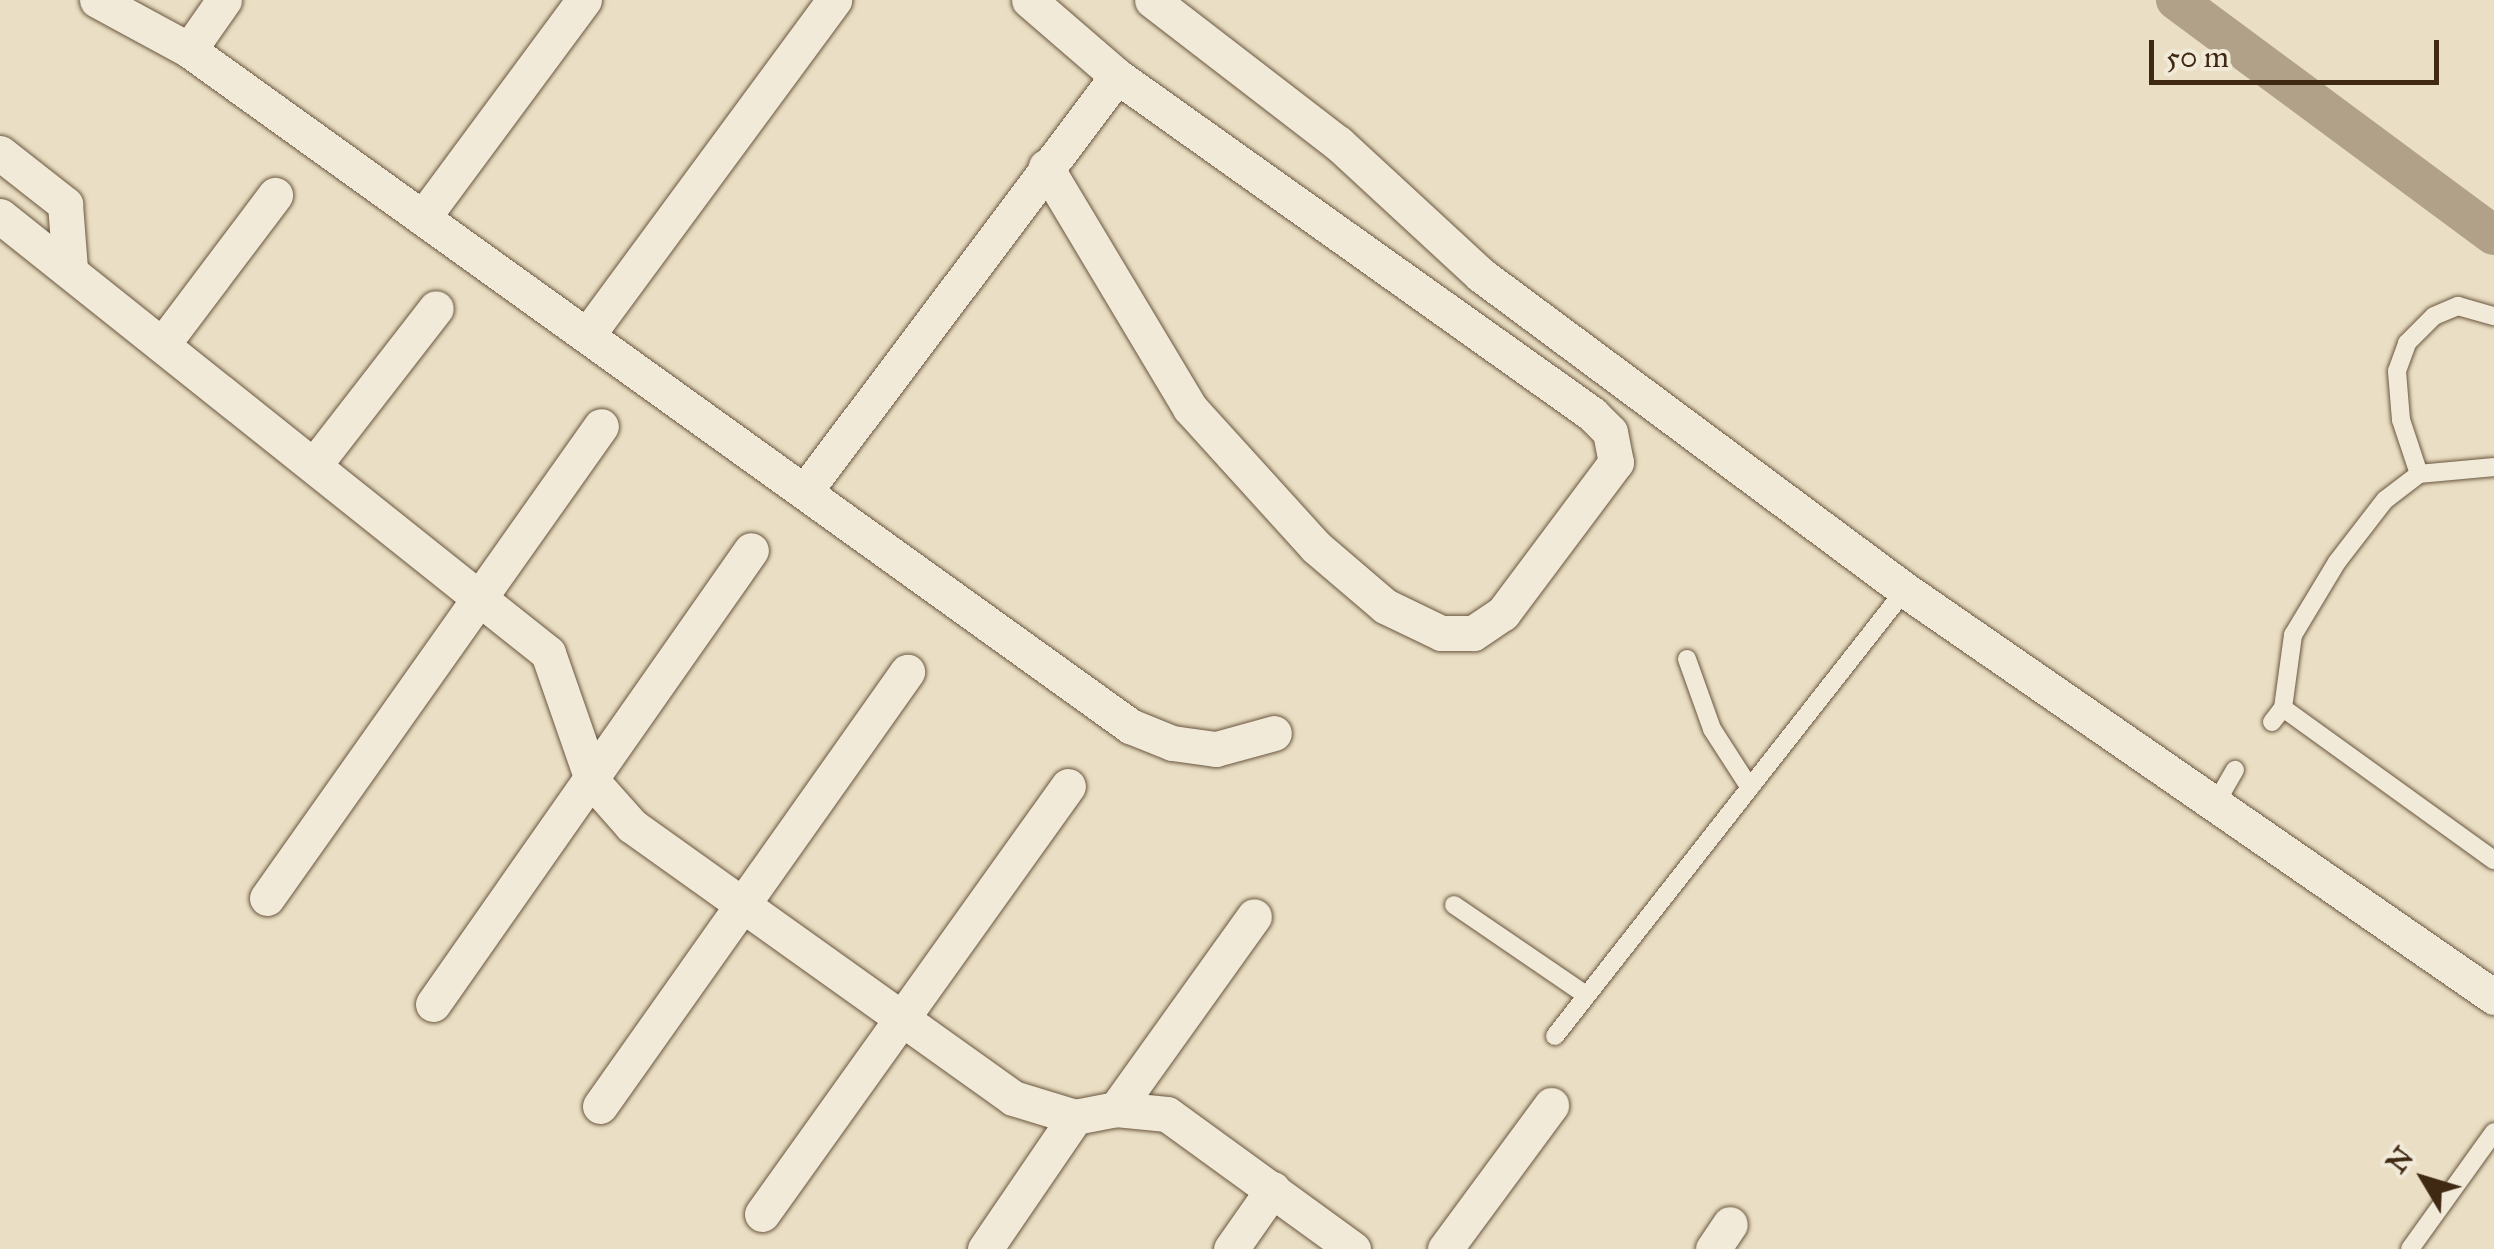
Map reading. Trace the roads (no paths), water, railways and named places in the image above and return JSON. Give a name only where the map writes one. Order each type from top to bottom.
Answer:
[{"type":"street","points":[[96,0],[189,50],[1130,726],[1172,743],[1216,749],[1274,733]]},
{"type":"street","points":[[189,50],[224,0]]},
{"type":"street","points":[[424,216],[584,0]]},
{"type":"street","points":[[588,334],[834,0]]},
{"type":"street","points":[[1029,0],[1117,76],[1610,432],[1616,462],[1504,612],[1473,632],[1441,633],[1386,606],[1316,547],[1190,408],[1046,167]]},
{"type":"street","points":[[1152,0],[1338,143],[1481,275],[1905,590],[2217,801],[2494,997]]},
{"type":"street","points":[[805,491],[1117,76]]},
{"type":"street","points":[[0,154],[65,204],[70,269]]},
{"type":"street","points":[[162,345],[275,195]]},
{"type":"street","points":[[0,216],[548,653],[593,782],[632,826],[1012,1098],[1076,1117],[1116,1109],[1167,1114],[1353,1249]]},
{"type":"street","points":[[315,464],[436,308]]},
{"type":"street","points":[[267,898],[478,594],[601,426]]},
{"type":"street","points":[[432,1004],[593,782],[751,550]]},
{"type":"street","points":[[600,1106],[908,672]]},
{"type":"street","points":[[762,1214],[1068,786]]},
{"type":"street","points":[[1116,1109],[1254,916]]},
{"type":"street","points":[[1445,1249],[1551,1105]]},
{"type":"street","points":[[985,1249],[1076,1117]]},
{"type":"street","points":[[1232,1249],[1273,1189]]},
{"type":"lane","points":[[2419,474],[2401,420],[2397,371],[2407,343],[2434,316],[2458,306],[2494,316]]},
{"type":"lane","points":[[2494,466],[2419,474],[2385,500],[2337,562],[2294,635],[2277,715],[2494,860]]},
{"type":"lane","points":[[1554,1036],[1584,993],[1905,590]]},
{"type":"lane","points":[[1687,659],[1712,729],[1750,788]]},
{"type":"lane","points":[[2217,801],[2236,770]]},
{"type":"lane","points":[[1454,905],[1584,993]]},
{"type":"lane","points":[[2410,1249],[2494,1132]]},
{"type":"waterway","points":[[2176,0],[2494,235]]}]
